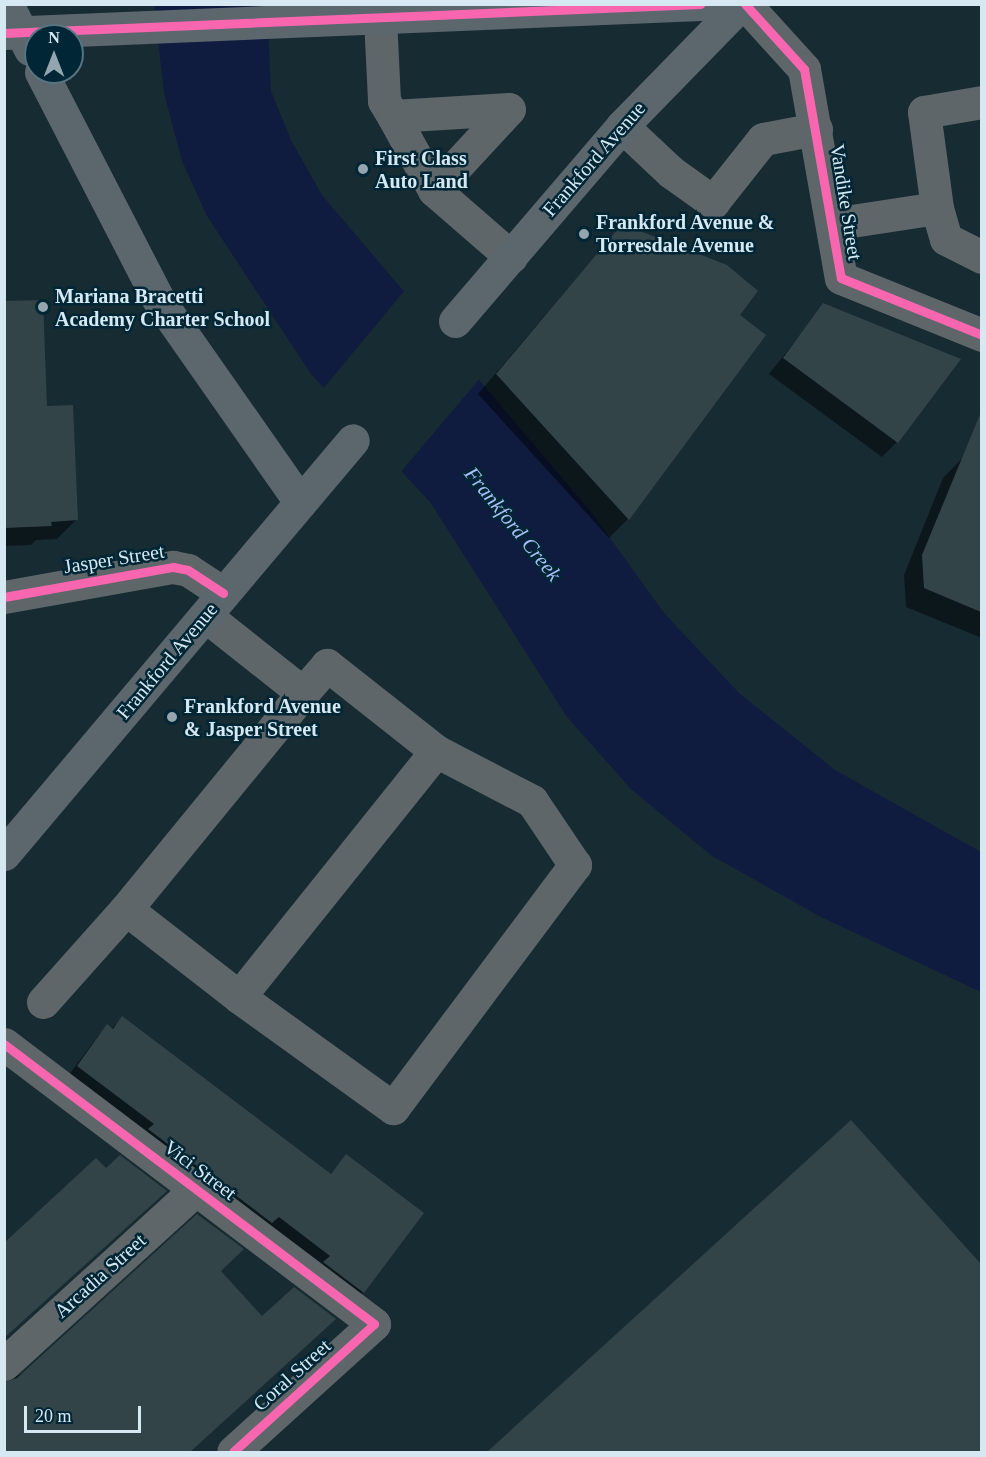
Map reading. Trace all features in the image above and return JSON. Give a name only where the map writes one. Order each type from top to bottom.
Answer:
[{"type":"main road","points":[[11,23],[128,28],[700,4]]},
{"type":"main road","name":"Frankford Avenue","points":[[455,321],[622,126],[743,4]]},
{"type":"main road","points":[[11,23],[24,43]]},
{"type":"main road","points":[[47,84],[158,299],[300,502]]},
{"type":"main road","name":"Frankford Avenue","points":[[4,854],[353,440]]},
{"type":"street","name":"Vandike Street","points":[[743,4],[804,69],[841,278],[981,335]]},
{"type":"street","points":[[380,18],[384,100],[434,190],[511,257]]},
{"type":"street","points":[[981,102],[924,112],[937,208],[946,238],[981,257]]},
{"type":"street","points":[[393,116],[509,109],[434,190]]},
{"type":"street","points":[[622,126],[671,172],[713,202],[764,139],[816,129]]},
{"type":"street","points":[[832,224],[937,208]]},
{"type":"street","name":"Jasper Street","points":[[4,597],[173,567],[188,570],[215,604],[303,693]]},
{"type":"street","points":[[43,1002],[126,909],[327,665],[436,751],[532,801],[575,865],[393,1108],[239,997],[126,909]]},
{"type":"street","points":[[239,997],[436,751]]},
{"type":"street","name":"Vici Street","points":[[4,1044],[374,1324]]},
{"type":"street","name":"Arcadia Street","points":[[4,1364],[196,1189]]},
{"type":"street","name":"Coral Street","points":[[233,1452],[374,1324]]},
{"type":"water","name":"Frankford Creek","points":[[154,5],[271,5],[268,28],[271,91],[291,140],[322,195],[592,513],[664,613],[739,693],[835,770],[981,852],[981,992],[821,917],[712,856],[631,789],[567,717],[430,502],[311,374],[207,216],[182,161],[164,93]]},
{"type":"pier","points":[[405,290],[481,377],[400,473],[322,390]]},
{"type":"building","points":[[622,224],[727,265],[758,291],[740,315],[766,335],[629,520],[496,374]]},
{"type":"building","points":[[43,300],[47,406],[73,405],[78,520],[51,522],[52,526],[4,528],[4,301]]},
{"type":"building","points":[[823,303],[961,359],[898,443],[783,358]]},
{"type":"building","points":[[981,412],[981,612],[924,588],[922,555]]},
{"type":"building","points":[[122,1016],[331,1174],[346,1154],[424,1213],[364,1293],[323,1262],[330,1256],[279,1217],[272,1223],[148,1129],[154,1124],[77,1066],[107,1024],[113,1029]]},
{"type":"building","points":[[851,1120],[981,1264],[981,1452],[487,1452]]},
{"type":"building","points":[[120,1155],[167,1191],[4,1338],[4,1243],[96,1158],[106,1168]]},
{"type":"building","points":[[197,1214],[244,1249],[221,1271],[262,1316],[294,1287],[336,1319],[190,1452],[4,1452],[4,1382],[17,1378]]},
{"type":"cycle path","points":[[4,33],[700,4]]},
{"type":"cycle path","points":[[745,4],[804,69],[841,278],[982,335]]},
{"type":"cycle path","points":[[4,597],[173,567],[188,570],[223,593]]},
{"type":"cycle path","points":[[4,1044],[374,1324],[233,1452]]},
{"type":"place","name":"First Class Auto Land","points":[[363,169]]},
{"type":"place","name":"Frankford Avenue & Torresdale Avenue","points":[[584,234]]},
{"type":"place","name":"Mariana Bracetti Academy Charter School","points":[[43,307]]},
{"type":"place","name":"Frankford Avenue & Jasper Street","points":[[172,717]]}]
